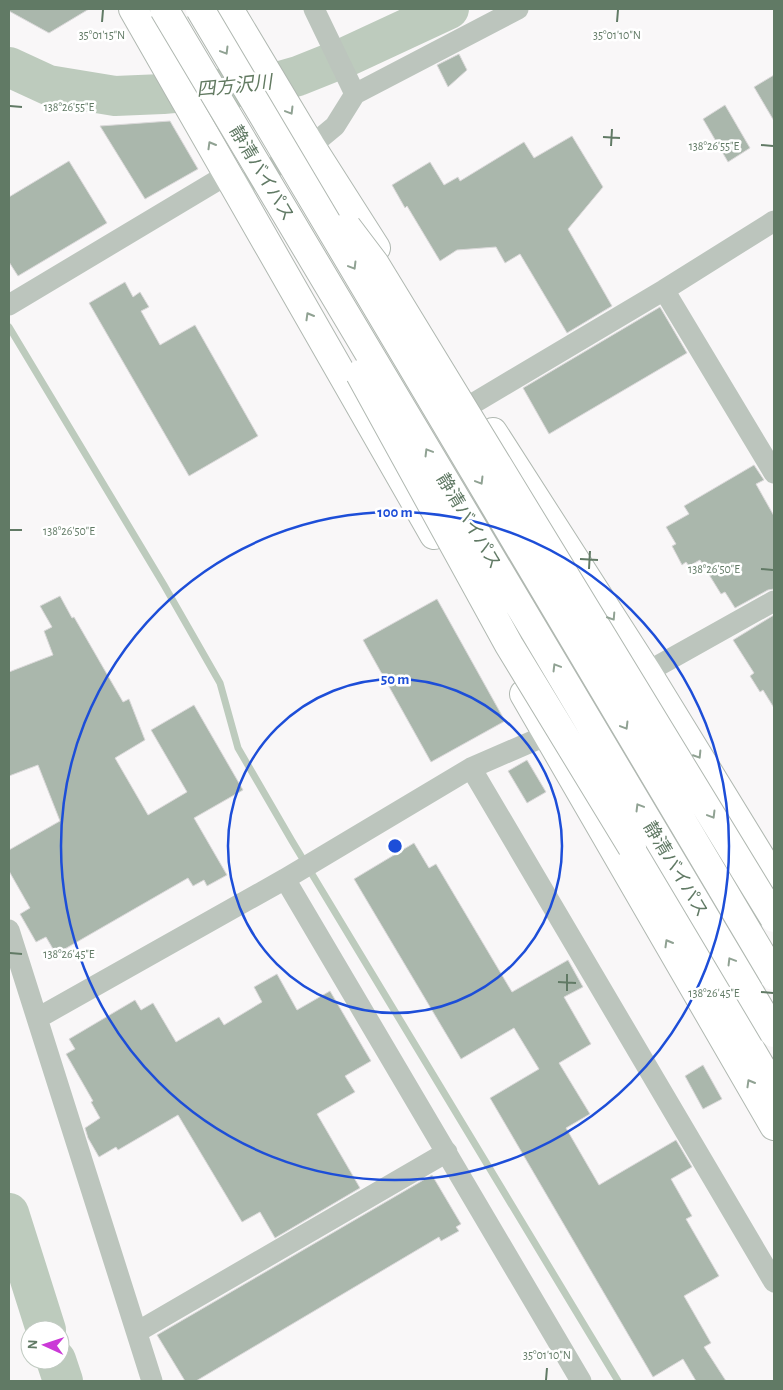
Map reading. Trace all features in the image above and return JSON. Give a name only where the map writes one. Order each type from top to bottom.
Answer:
[{"type":"highway","points":[[132,9],[547,735],[774,1126]]},
{"type":"highway","name":"静清バイパス","points":[[164,9],[774,1033]]},
{"type":"highway","name":"静清バイパス","points":[[200,9],[774,976]]},
{"type":"highway","points":[[229,9],[311,146],[647,672],[774,879]]},
{"type":"highway","points":[[280,142],[375,264],[774,918]]},
{"type":"highway","points":[[270,187],[337,332],[495,619],[774,1089]]},
{"type":"street","points":[[314,9],[351,88]]},
{"type":"street","points":[[9,305],[232,181],[311,146],[335,126],[351,88],[518,9]]},
{"type":"street","points":[[474,403],[664,290],[774,221]]},
{"type":"street","points":[[664,290],[774,474]]},
{"type":"street","points":[[38,1018],[285,879],[471,768],[547,735],[647,672],[774,601]]},
{"type":"street","points":[[471,768],[774,1282]]},
{"type":"street","points":[[285,879],[447,1152],[573,1379]]},
{"type":"street","points":[[9,930],[152,1381]]},
{"type":"street","points":[[137,1332],[447,1152]]},
{"type":"building","points":[[9,9],[89,9],[49,33],[9,11]]},
{"type":"building","points":[[459,54],[467,70],[448,87],[437,65]]},
{"type":"building","points":[[774,75],[774,121],[754,87]]},
{"type":"building","points":[[725,105],[750,148],[728,162],[703,119]]},
{"type":"building","points":[[170,121],[198,169],[145,199],[100,126]]},
{"type":"building","points":[[572,136],[603,187],[568,229],[612,306],[567,333],[520,254],[505,263],[496,247],[457,250],[440,261],[392,185],[430,162],[444,185],[458,177],[460,181],[524,142],[534,158]]},
{"type":"building","points":[[69,161],[107,223],[18,276],[9,262],[9,197]]},
{"type":"building","points":[[125,282],[133,297],[140,292],[149,307],[141,311],[160,345],[195,325],[258,436],[189,476],[89,303]]},
{"type":"building","points":[[660,307],[687,353],[549,434],[523,388]]},
{"type":"building","points":[[754,465],[764,480],[756,484],[774,516],[774,589],[768,590],[735,608],[725,592],[721,594],[700,560],[689,566],[686,562],[682,565],[672,546],[676,544],[666,527],[689,514],[684,506]]},
{"type":"building","points":[[60,596],[123,702],[129,699],[145,740],[115,758],[148,815],[187,792],[151,730],[194,705],[243,790],[194,818],[227,875],[207,886],[204,880],[193,886],[188,878],[56,954],[46,937],[36,942],[20,914],[30,908],[9,871],[9,850],[60,821],[38,765],[9,776],[9,672],[53,655],[44,631],[52,627],[40,606]]},
{"type":"building","points":[[437,599],[505,721],[431,762],[363,640]]},
{"type":"building","points":[[774,615],[774,708],[763,690],[760,692],[750,676],[754,673],[733,640]]},
{"type":"building","points":[[527,760],[546,792],[527,803],[508,771]]},
{"type":"building","points":[[414,843],[429,868],[436,864],[512,992],[568,960],[583,987],[564,997],[591,1044],[559,1063],[590,1114],[566,1128],[599,1185],[676,1140],[692,1167],[671,1179],[692,1216],[686,1219],[719,1276],[684,1296],[711,1343],[704,1347],[726,1381],[696,1381],[683,1359],[653,1377],[490,1098],[539,1069],[514,1028],[461,1059],[354,879]]},
{"type":"building","points":[[277,974],[297,1010],[330,991],[371,1061],[345,1076],[355,1092],[317,1114],[360,1188],[275,1238],[260,1212],[242,1222],[178,1115],[118,1150],[116,1147],[99,1157],[88,1138],[85,1128],[100,1118],[91,1102],[93,1101],[66,1054],[75,1049],[69,1039],[135,1000],[141,1010],[153,1003],[176,1042],[219,1017],[224,1025],[262,1002],[254,987]]},
{"type":"building","points":[[703,1065],[722,1099],[703,1109],[685,1076]]},
{"type":"building","points":[[432,1175],[461,1224],[456,1227],[459,1231],[441,1241],[439,1237],[196,1381],[185,1381],[157,1335]]},
{"type":"waterway","name":"四方沢川","points":[[9,67],[48,85],[115,96],[163,94],[270,84],[298,76],[348,56],[449,9]]},
{"type":"waterway","points":[[9,327],[164,585],[220,683],[238,748],[292,841],[618,1381]]},
{"type":"waterway","points":[[9,1213],[43,1320]]},
{"type":"waterway","points":[[59,1370],[63,1381]]}]
